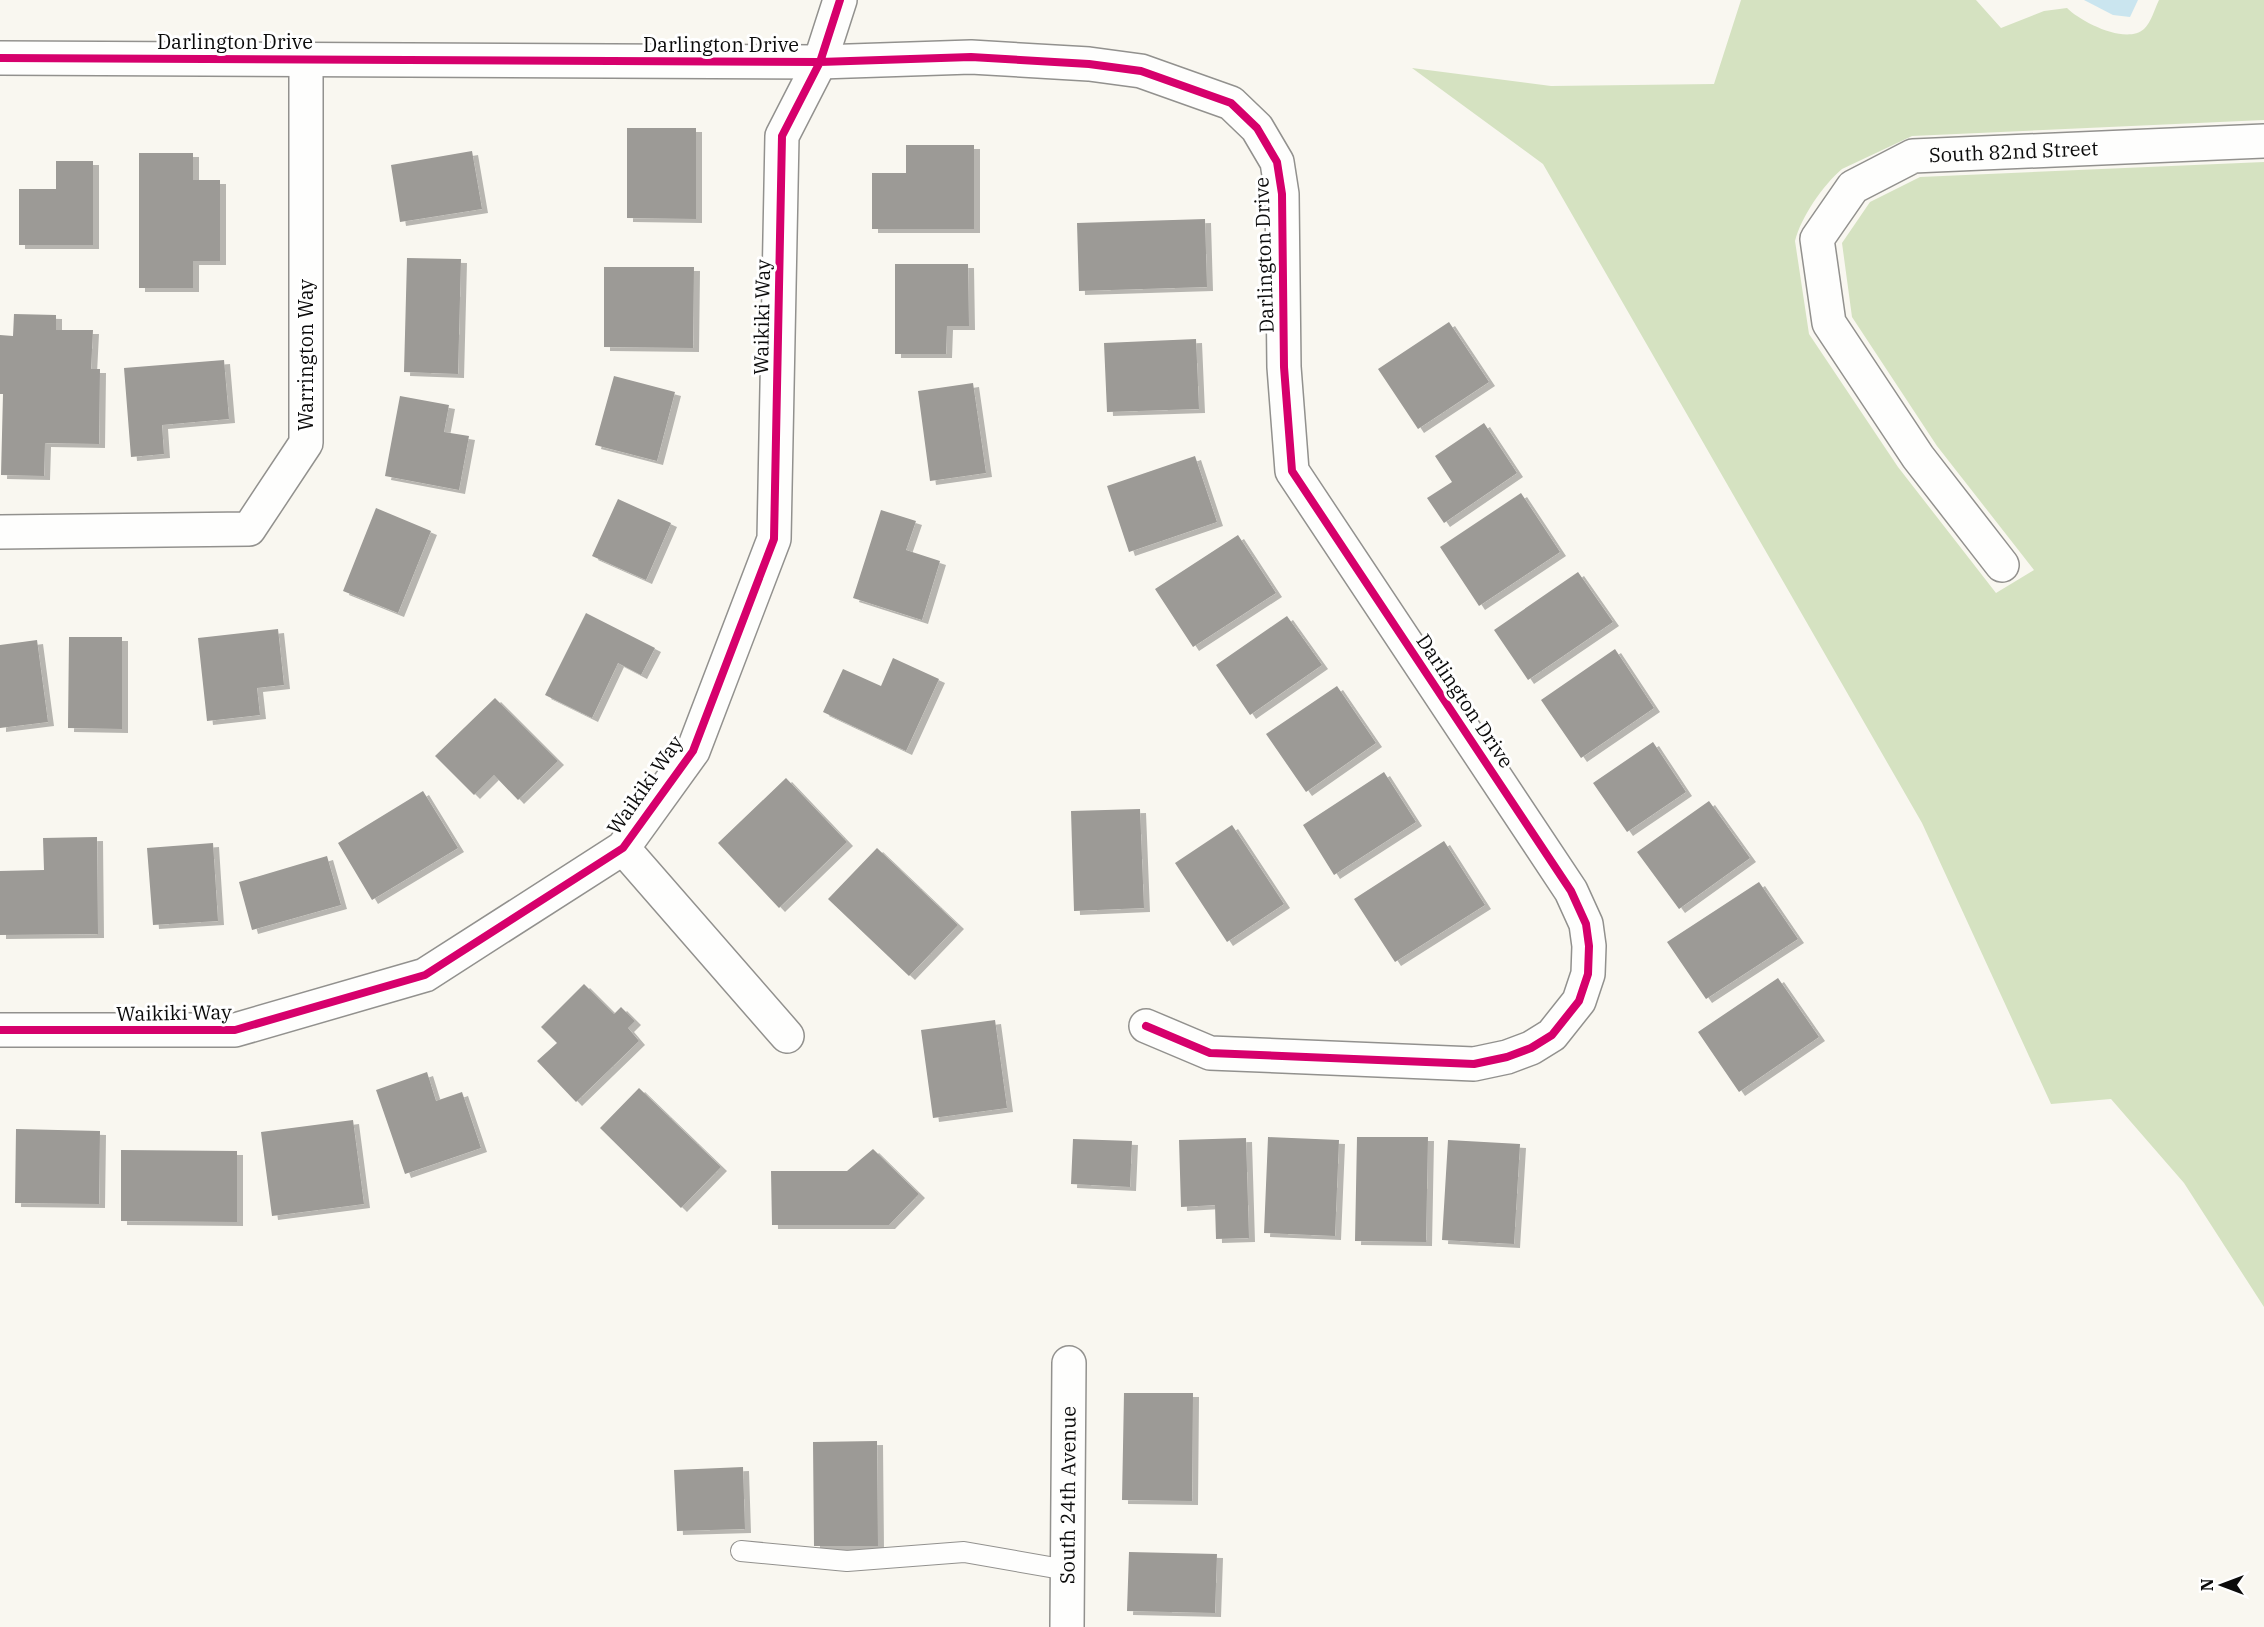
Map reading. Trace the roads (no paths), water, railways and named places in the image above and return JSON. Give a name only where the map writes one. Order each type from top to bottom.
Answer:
[{"type":"street","name":"Waikiki Way","points":[[0,1030],[235,1030],[425,975],[623,848],[693,751],[774,539],[782,136],[820,62],[840,0]]},
{"type":"street","name":"Darlington Drive","points":[[0,58],[820,62],[971,57],[1089,64],[1141,71],[1231,103],[1257,128],[1277,162],[1282,194],[1284,367],[1292,471],[1571,891],[1586,924],[1589,946],[1588,974],[1579,1001],[1552,1035],[1531,1048],[1474,1064],[1210,1053],[1146,1026]]},
{"type":"street","name":"Warrington Way","points":[[0,532],[249,529],[306,443],[306,59]]},
{"type":"street","name":"South 82nd Street","points":[[2002,565],[1918,457],[1829,323],[1818,238],[1853,187],[1913,156],[2264,141]]},
{"type":"street","points":[[623,848],[787,1036]]},
{"type":"street","name":"South 24th Avenue","points":[[1067,1627],[1069,1363]]},
{"type":"lane","points":[[741,1551],[847,1562],[964,1552],[1067,1570]]},
{"type":"water","points":[[2084,0],[2138,0],[2130,17],[2113,15]]}]
